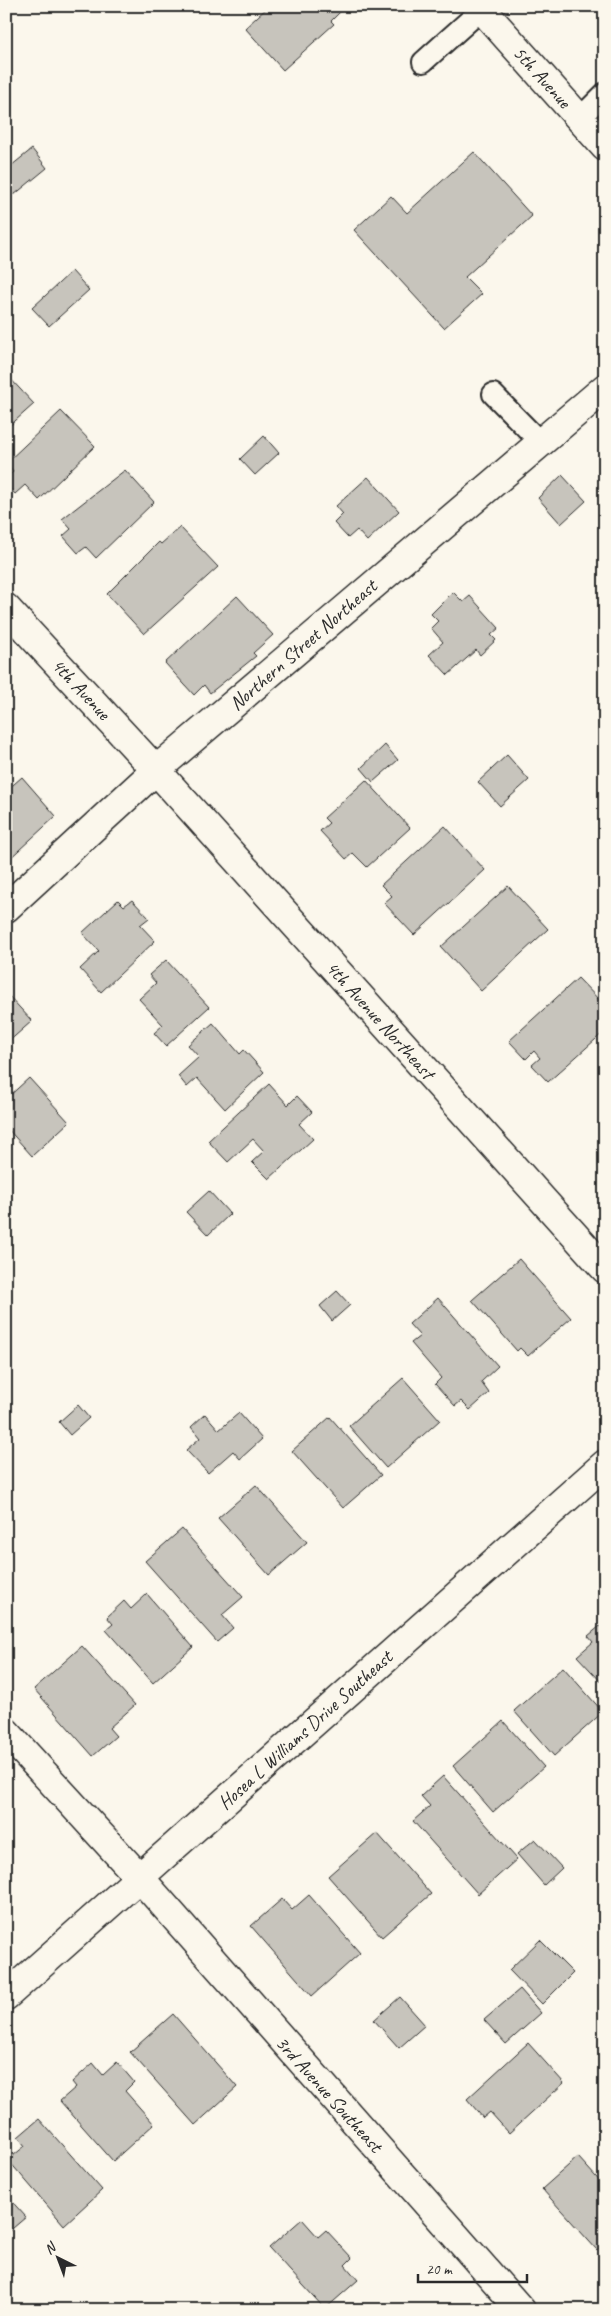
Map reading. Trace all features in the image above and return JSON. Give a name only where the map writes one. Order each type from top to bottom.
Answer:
[{"type":"street","name":"5th Avenue","points":[[481,8],[605,147]]},
{"type":"street","name":"Northern Street Northeast","points":[[6,908],[156,770],[605,388]]},
{"type":"street","name":"4th Avenue","points":[[6,608],[156,770]]},
{"type":"street","name":"4th Avenue Northeast","points":[[156,770],[605,1269]]},
{"type":"street","name":"Hosea L Williams Drive Southeast","points":[[6,1996],[605,1464]]},
{"type":"street","name":"3rd Avenue Southeast","points":[[6,1732],[140,1878],[520,2310]]},
{"type":"lane","points":[[423,62],[481,8]]},
{"type":"lane","points":[[579,118],[605,93]]},
{"type":"lane","points":[[493,394],[540,442]]},
{"type":"building","points":[[269,6],[342,6],[344,8],[331,21],[334,24],[283,70],[245,28]]},
{"type":"building","points":[[32,149],[47,168],[14,195],[6,185],[6,170]]},
{"type":"building","points":[[474,152],[532,216],[465,277],[482,294],[444,328],[354,230],[391,196],[407,213]]},
{"type":"building","points":[[72,271],[89,290],[49,326],[32,308]]},
{"type":"building","points":[[6,374],[34,404],[6,429]]},
{"type":"building","points":[[61,411],[95,446],[39,500],[25,485],[15,494],[6,484],[6,479],[13,472],[6,463]]},
{"type":"building","points":[[264,436],[279,453],[255,475],[240,459]]},
{"type":"building","points":[[125,470],[154,502],[96,558],[86,547],[78,553],[63,536],[71,529],[62,519]]},
{"type":"building","points":[[562,475],[586,501],[561,524],[538,498]]},
{"type":"building","points":[[368,477],[399,511],[367,541],[357,530],[348,538],[334,523],[343,514],[336,506]]},
{"type":"building","points":[[180,527],[218,567],[144,634],[107,594],[159,542],[161,544]]},
{"type":"building","points":[[453,592],[463,602],[470,596],[499,628],[491,635],[496,640],[480,655],[476,650],[448,675],[429,655],[443,642],[431,628],[438,621],[431,614]]},
{"type":"building","points":[[237,596],[273,635],[253,653],[256,656],[210,693],[204,685],[194,695],[165,663]]},
{"type":"building","points":[[385,745],[398,760],[373,782],[361,768]]},
{"type":"building","points":[[507,755],[529,780],[500,806],[478,782]]},
{"type":"building","points":[[22,777],[56,816],[6,862],[6,791]]},
{"type":"building","points":[[366,780],[410,828],[367,867],[353,853],[346,859],[320,831],[329,823],[324,818]]},
{"type":"building","points":[[445,826],[485,870],[414,935],[384,903],[392,896],[381,885]]},
{"type":"building","points":[[508,886],[548,929],[481,991],[441,947]]},
{"type":"building","points":[[118,900],[124,906],[132,900],[149,918],[140,925],[155,941],[101,992],[80,969],[99,951],[82,933]]},
{"type":"building","points":[[166,960],[209,1007],[166,1046],[154,1033],[163,1025],[139,999],[156,983],[149,975]]},
{"type":"building","points":[[578,978],[605,1006],[605,1031],[548,1082],[532,1065],[540,1058],[534,1051],[526,1059],[509,1041]]},
{"type":"building","points":[[8,995],[32,1021],[6,1044],[6,997]]},
{"type":"building","points":[[213,1023],[240,1054],[244,1050],[264,1072],[225,1109],[197,1078],[187,1087],[178,1076],[199,1057],[188,1045]]},
{"type":"building","points":[[29,1078],[69,1122],[32,1156],[6,1127],[6,1099]]},
{"type":"building","points":[[269,1084],[288,1105],[297,1096],[312,1112],[299,1124],[313,1139],[269,1179],[252,1162],[264,1151],[253,1139],[228,1162],[208,1141]]},
{"type":"building","points":[[209,1191],[230,1214],[208,1235],[186,1212]]},
{"type":"building","points":[[519,1259],[571,1318],[528,1356],[520,1348],[517,1351],[472,1300]]},
{"type":"building","points":[[337,1291],[350,1305],[332,1321],[320,1306]]},
{"type":"building","points":[[438,1298],[498,1366],[481,1382],[489,1393],[470,1410],[461,1401],[455,1406],[435,1384],[441,1378],[411,1343],[420,1336],[409,1324]]},
{"type":"building","points":[[403,1378],[440,1420],[386,1468],[349,1426]]},
{"type":"building","points":[[78,1405],[89,1418],[70,1435],[59,1422]]},
{"type":"building","points":[[239,1413],[262,1439],[240,1459],[233,1451],[208,1473],[186,1450],[200,1438],[191,1427],[205,1414],[219,1430]]},
{"type":"building","points":[[330,1417],[381,1475],[343,1508],[292,1451]]},
{"type":"building","points":[[256,1485],[307,1542],[269,1575],[218,1518]]},
{"type":"building","points":[[182,1529],[243,1597],[222,1615],[233,1628],[217,1642],[145,1561]]},
{"type":"building","points":[[147,1594],[193,1647],[153,1683],[106,1630],[113,1624],[107,1617],[124,1601],[131,1609]]},
{"type":"building","points":[[600,1626],[605,1630],[605,1686],[577,1656],[593,1642],[588,1636]]},
{"type":"building","points":[[82,1646],[135,1705],[109,1728],[116,1736],[93,1756],[34,1689]]},
{"type":"building","points":[[563,1667],[603,1712],[554,1756],[514,1711]]},
{"type":"building","points":[[503,1721],[544,1767],[493,1812],[453,1766]]},
{"type":"building","points":[[443,1776],[517,1859],[478,1894],[413,1821],[430,1806],[421,1796]]},
{"type":"building","points":[[377,1833],[431,1894],[382,1937],[328,1876]]},
{"type":"building","points":[[535,1839],[562,1868],[544,1885],[517,1854]]},
{"type":"building","points":[[309,1895],[360,1953],[312,1996],[251,1926],[282,1899],[292,1910]]},
{"type":"building","points":[[540,1940],[573,1973],[542,2004],[509,1970]]},
{"type":"building","points":[[520,1989],[541,2013],[506,2044],[484,2020]]},
{"type":"building","points":[[400,1997],[425,2025],[399,2048],[374,2020]]},
{"type":"building","points":[[173,2014],[237,2087],[195,2125],[130,2052]]},
{"type":"building","points":[[528,2043],[564,2083],[509,2133],[490,2112],[483,2118],[467,2099]]},
{"type":"building","points":[[117,2062],[134,2082],[125,2091],[154,2124],[113,2161],[60,2101],[76,2087],[72,2082],[93,2063],[103,2075]]},
{"type":"building","points":[[39,2119],[102,2190],[64,2225],[8,2160],[25,2146],[18,2137]]},
{"type":"building","points":[[578,2157],[605,2187],[605,2242],[597,2250],[542,2189]]},
{"type":"building","points":[[6,2195],[26,2217],[6,2234]]},
{"type":"building","points":[[302,2219],[318,2237],[326,2230],[352,2258],[345,2265],[358,2280],[325,2309],[269,2248]]}]
